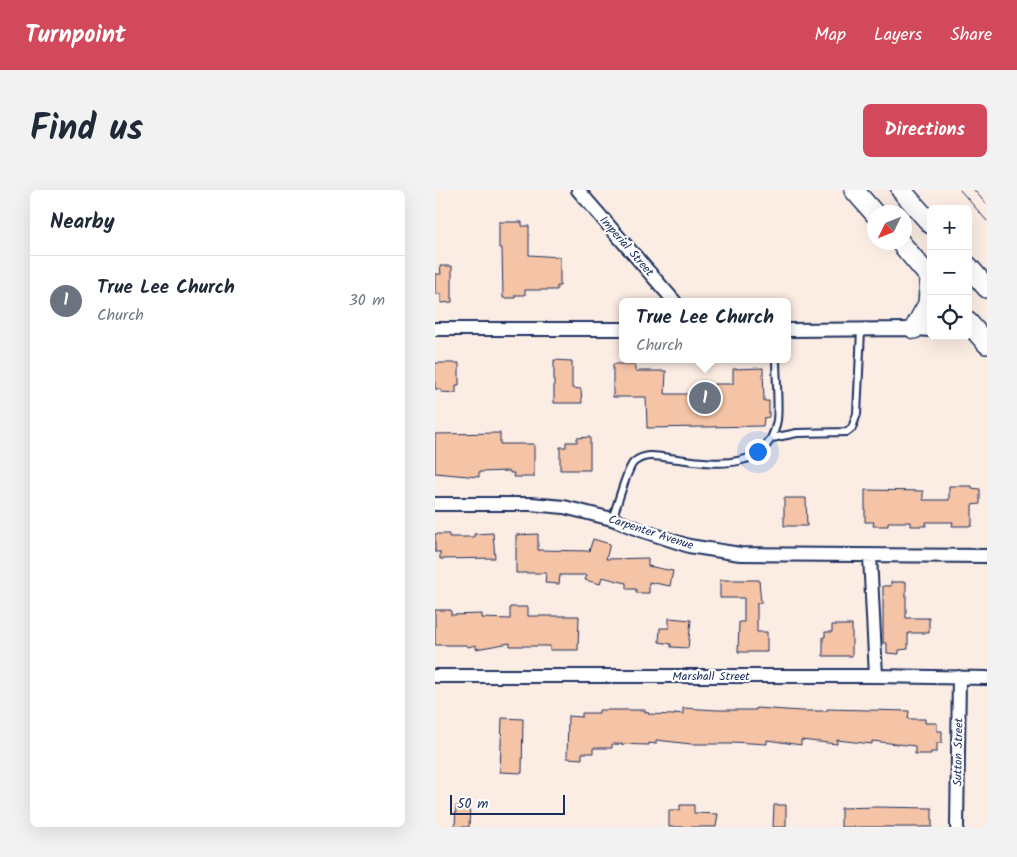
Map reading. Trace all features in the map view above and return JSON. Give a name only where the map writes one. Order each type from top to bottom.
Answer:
[{"type":"main road","points":[[854,190],[867,205]]},
{"type":"main road","points":[[901,190],[927,219]]},
{"type":"main road","points":[[907,250],[927,274]]},
{"type":"main road","points":[[972,271],[987,288]]},
{"type":"main road","points":[[922,330],[929,295]]},
{"type":"street","name":"Imperial Street","points":[[578,190],[672,298]]},
{"type":"street","points":[[435,329],[619,329]]},
{"type":"street","points":[[791,330],[922,330]]},
{"type":"street","name":"Carpenter Avenue","points":[[435,504],[531,504],[564,508],[612,519],[689,546],[732,553],[987,556]]},
{"type":"street","points":[[870,556],[876,676]]},
{"type":"street","name":"Marshall Street","points":[[435,676],[876,676],[987,678]]},
{"type":"street","name":"Sutton Street","points":[[957,827],[959,677]]},
{"type":"lane","points":[[772,438],[797,433],[847,432],[852,428],[857,414],[861,330]]},
{"type":"lane","points":[[612,519],[633,463],[647,455],[714,464],[749,460],[762,451],[772,438],[777,420],[775,363]]},
{"type":"building","points":[[499,222],[522,222],[522,226],[529,226],[529,255],[560,257],[560,286],[557,286],[557,290],[525,290],[525,295],[515,295],[515,298],[503,298],[502,248],[499,248]]},
{"type":"building","points":[[440,266],[452,266],[452,302],[441,303],[441,294],[435,294],[435,274],[441,274]]},
{"type":"building","points":[[554,360],[572,361],[572,388],[581,389],[582,403],[554,403]]},
{"type":"building","points":[[435,363],[459,363],[459,385],[456,385],[456,393],[441,392],[441,389],[435,389]]},
{"type":"building","points":[[613,364],[635,364],[635,371],[666,371],[665,394],[714,394],[714,384],[733,384],[733,369],[763,368],[764,401],[769,401],[769,417],[764,418],[763,426],[647,428],[646,397],[613,397]]},
{"type":"building","points":[[500,433],[500,444],[534,444],[534,477],[513,477],[514,473],[510,473],[510,471],[479,472],[479,477],[435,473],[435,434]]},
{"type":"building","points":[[590,437],[590,470],[560,470],[560,447],[566,447],[566,442],[577,442],[577,438]]},
{"type":"building","points":[[949,486],[972,486],[972,488],[980,489],[980,504],[972,505],[972,526],[952,526],[953,522],[926,522],[926,526],[911,526],[911,522],[888,522],[888,526],[873,526],[874,522],[865,522],[865,490],[923,491],[923,500],[949,500]]},
{"type":"building","points":[[784,498],[806,498],[807,526],[784,526]]},
{"type":"building","points":[[493,533],[495,558],[440,559],[440,552],[435,552],[435,534],[449,534],[449,537],[474,537],[474,534]]},
{"type":"building","points":[[538,534],[538,550],[589,551],[593,539],[610,544],[606,559],[648,558],[648,566],[673,571],[670,586],[649,582],[649,593],[636,593],[636,589],[626,589],[626,583],[602,577],[600,584],[585,580],[587,575],[560,575],[559,584],[545,583],[546,573],[516,573],[516,535]]},
{"type":"building","points":[[720,580],[759,580],[761,603],[757,603],[757,632],[767,632],[767,652],[738,652],[739,622],[744,622],[744,598],[720,598]]},
{"type":"building","points":[[891,582],[906,582],[906,618],[929,618],[929,633],[908,633],[908,649],[899,650],[899,654],[887,653],[887,643],[883,643],[883,586],[891,586]]},
{"type":"building","points":[[510,607],[528,607],[528,616],[579,616],[578,650],[550,650],[550,646],[510,646],[510,643],[476,649],[476,645],[468,647],[467,645],[435,645],[435,610],[451,610],[451,615],[482,614],[482,618],[510,619]]},
{"type":"building","points":[[669,618],[691,620],[688,648],[671,647],[671,644],[659,642],[660,628],[669,628]]},
{"type":"building","points":[[832,625],[852,625],[852,656],[823,656],[823,637],[825,637],[825,632],[832,632]]},
{"type":"building","points":[[683,708],[718,710],[756,710],[756,708],[801,711],[827,711],[827,709],[909,711],[908,719],[925,719],[925,723],[937,723],[937,731],[942,731],[942,743],[937,743],[937,752],[915,754],[915,746],[872,741],[872,744],[837,740],[837,744],[801,740],[801,745],[767,740],[767,744],[732,742],[732,744],[691,744],[656,740],[656,744],[649,743],[649,745],[612,744],[612,748],[593,748],[593,753],[582,753],[582,759],[567,758],[568,716],[582,717],[582,713],[599,713],[599,710],[645,710],[648,714],[675,715],[675,713],[683,714]]},
{"type":"building","points":[[502,718],[523,719],[522,773],[500,772]]},
{"type":"building","points":[[680,805],[694,805],[694,813],[718,814],[716,827],[669,827],[669,810],[680,810]]},
{"type":"building","points":[[774,805],[786,805],[786,827],[773,827]]},
{"type":"building","points":[[456,806],[470,807],[469,827],[455,827]]},
{"type":"building","points":[[841,808],[932,808],[932,827],[841,827]]},
{"type":"tram line","points":[[960,190],[987,221]]},
{"type":"tram line","points":[[974,190],[987,205]]},
{"type":"place","name":"True Lee Church","points":[[705,398]]}]
